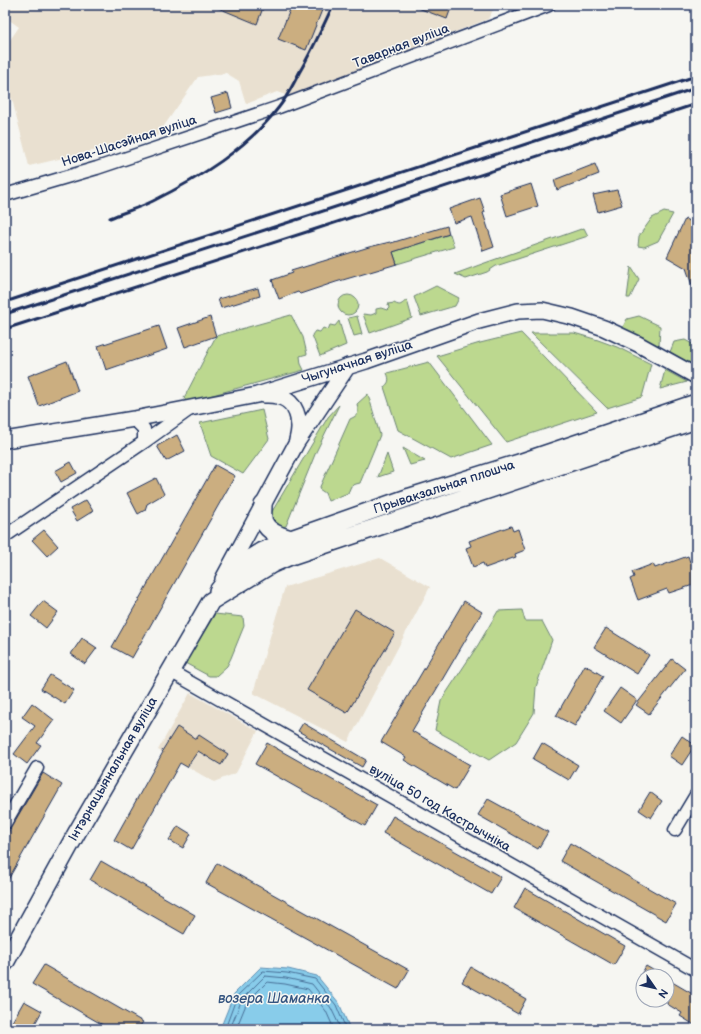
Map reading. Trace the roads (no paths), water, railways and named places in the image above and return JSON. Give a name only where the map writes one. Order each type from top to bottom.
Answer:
[{"type":"main road","name":"Прывакзальная плошча","points":[[211,601],[231,574],[243,563],[262,551],[410,497],[522,462],[696,403]]},
{"type":"main road","name":"Прывакзальная плошча","points":[[234,586],[272,564],[288,557],[696,420]]},
{"type":"main road","points":[[263,505],[264,521],[270,530],[279,536],[292,539]]},
{"type":"main road","name":"Інтэрнацыянальная вуліца","points":[[5,963],[76,834],[211,601],[234,586]]},
{"type":"street","name":"Таварная вуліца","points":[[262,113],[549,5]]},
{"type":"street","name":"Нова-Шасэйная вуліца","points":[[5,194],[97,168],[262,113]]},
{"type":"street","name":"Чыгуначная вуліца","points":[[5,440],[191,409],[257,395],[366,361],[479,320],[518,311],[542,310],[572,317],[604,328],[638,344],[696,376]]},
{"type":"street","points":[[211,601],[297,442],[348,366]]},
{"type":"street","points":[[257,395],[272,395],[281,397],[294,406],[300,426],[297,442]]},
{"type":"street","points":[[5,536],[191,409]]},
{"type":"street","points":[[134,419],[144,429],[144,442]]},
{"type":"street","name":"вуліца 50 год Кастрычніка","points":[[170,671],[696,970]]},
{"type":"street","points":[[5,823],[37,768]]},
{"type":"street","points":[[675,830],[696,795]]},
{"type":"water","name":"возера Шаманка","points":[[261,967],[288,969],[317,976],[339,1003],[350,1029],[220,1029],[234,994]]},
{"type":"railway","points":[[110,218],[148,203],[188,183],[221,161],[252,136],[279,107],[287,95],[313,48],[333,5]]},
{"type":"railway","points":[[5,302],[696,76]]},
{"type":"railway","points":[[5,314],[696,88]]},
{"type":"railway","points":[[5,329],[316,229],[696,104]]}]
